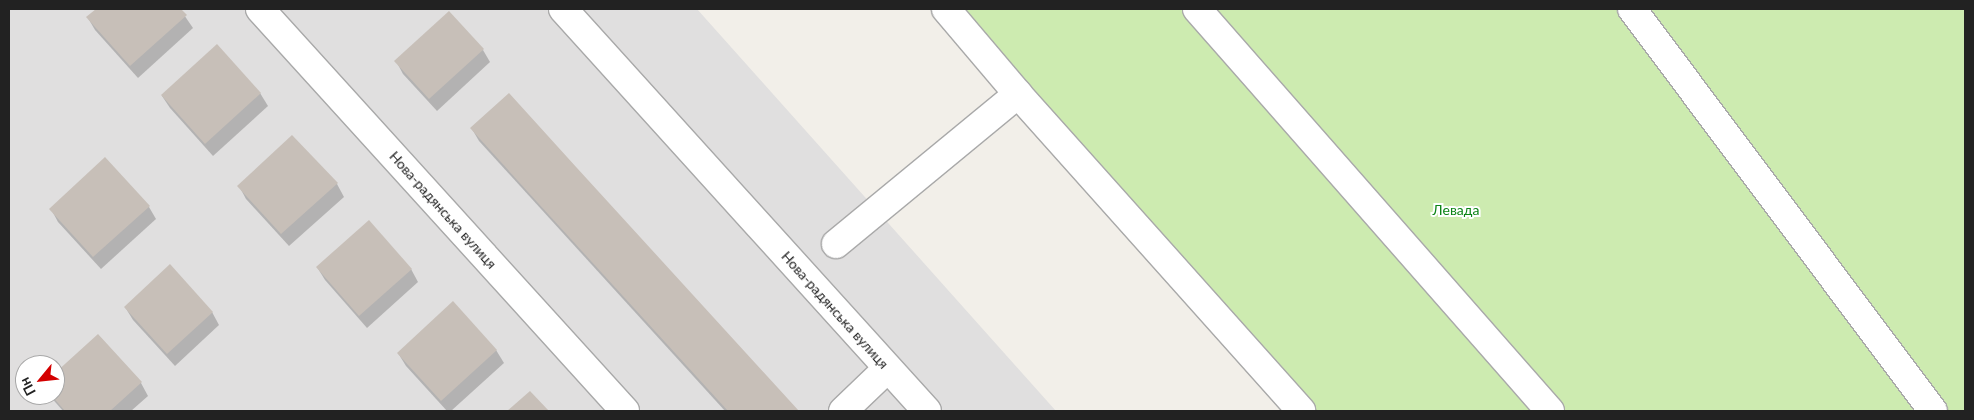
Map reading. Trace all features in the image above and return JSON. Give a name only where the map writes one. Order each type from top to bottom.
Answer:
[{"type":"street","name":"Нова-радянська вулиця","points":[[260,9],[625,411]]},
{"type":"street","name":"Нова-радянська вулиця","points":[[563,9],[927,411]]},
{"type":"street","points":[[946,9],[1018,94],[1301,411]]},
{"type":"street","points":[[1197,9],[1550,411]]},
{"type":"street","points":[[1632,9],[1933,411]]},
{"type":"street","points":[[836,244],[1018,94]]},
{"type":"street","points":[[843,411],[888,368]]},
{"type":"shaded area","points":[[9,9],[697,9],[1056,411],[9,411]]},
{"type":"green space","name":"Левада","points":[[946,9],[1965,9],[1965,411],[1301,411]]},
{"type":"building","points":[[96,9],[181,9],[187,15],[130,66],[86,17]]},
{"type":"building","points":[[449,11],[484,49],[429,99],[394,61]]},
{"type":"building","points":[[217,44],[261,93],[205,144],[161,95]]},
{"type":"building","points":[[509,93],[799,411],[728,411],[538,203],[470,128]]},
{"type":"building","points":[[292,135],[338,183],[281,234],[237,186]]},
{"type":"building","points":[[105,157],[150,206],[93,257],[49,209]]},
{"type":"building","points":[[369,220],[412,269],[359,316],[316,267]]},
{"type":"building","points":[[170,264],[213,312],[167,354],[124,307]]},
{"type":"building","points":[[453,301],[497,350],[441,401],[397,353]]},
{"type":"building","points":[[98,334],[142,382],[110,411],[65,411],[60,405],[65,405],[65,364]]},
{"type":"building","points":[[530,391],[549,411],[507,411]]}]
